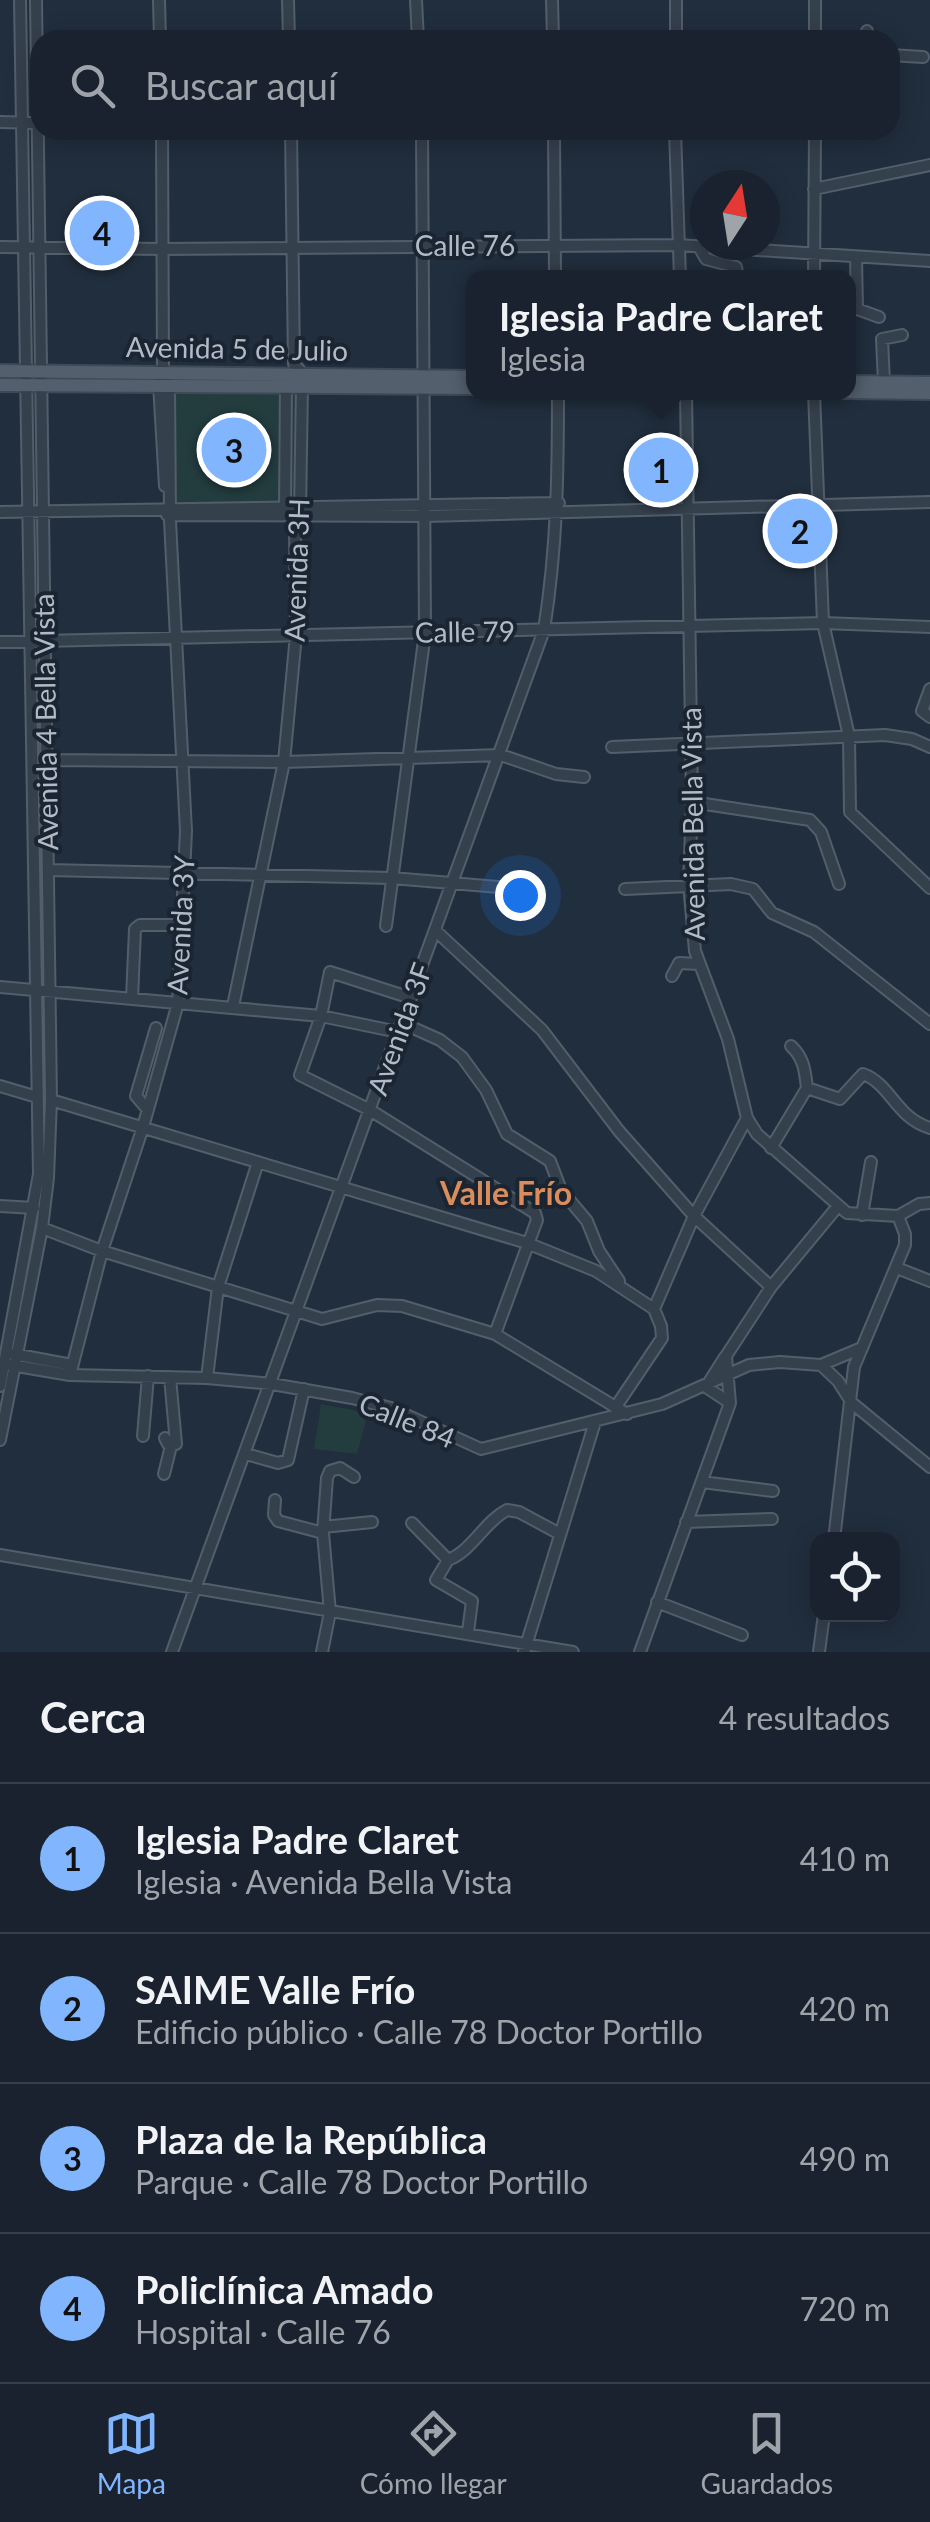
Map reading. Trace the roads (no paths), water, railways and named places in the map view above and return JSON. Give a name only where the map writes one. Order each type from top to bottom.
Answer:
[{"type":"main road","name":"Avenida 5 de Julio","points":[[0,371],[34,378]]},
{"type":"main road","name":"Avenida 5 de Julio","points":[[0,385],[34,378],[294,376],[466,387]]},
{"type":"main road","name":"Avenida 5 de Julio","points":[[425,382],[466,378]]},
{"type":"main road","points":[[856,382],[930,383]]},
{"type":"main road","points":[[856,392],[930,393]]},
{"type":"street","name":"Avenida 4 Bella Vista","points":[[0,1386],[42,1228],[51,1100],[46,641],[20,0]]},
{"type":"street","name":"Avenida 4 Bella Vista","points":[[36,0],[37,30]]},
{"type":"street","points":[[159,0],[160,30]]},
{"type":"street","points":[[288,0],[289,30]]},
{"type":"street","points":[[416,0],[418,30]]},
{"type":"street","points":[[552,0],[553,30]]},
{"type":"street","points":[[676,0],[676,30]]},
{"type":"street","points":[[815,0],[815,30]]},
{"type":"street","points":[[900,56],[923,57]]},
{"type":"street","points":[[0,122],[30,122]]},
{"type":"street","name":"Avenida 4 Bella Vista","points":[[32,247],[38,140]]},
{"type":"street","name":"Avenida 3Y","points":[[71,1370],[102,1252],[178,1003],[185,872],[166,446],[162,140]]},
{"type":"street","points":[[291,140],[294,376]]},
{"type":"street","points":[[386,926],[425,632],[422,140]]},
{"type":"street","points":[[554,140],[555,270]]},
{"type":"street","points":[[675,140],[680,270]]},
{"type":"street","points":[[814,270],[815,140]]},
{"type":"street","points":[[814,189],[930,165]]},
{"type":"street","name":"Calle 76","points":[[0,247],[162,250],[690,246]]},
{"type":"street","name":"Calle 76","points":[[780,252],[930,262]]},
{"type":"street","points":[[856,257],[857,309],[880,317]]},
{"type":"street","points":[[710,260],[737,270]]},
{"type":"street","points":[[884,382],[882,339],[902,335]]},
{"type":"street","name":"Avenida 3H","points":[[234,1006],[284,762],[296,635],[294,376]]},
{"type":"street","name":"Avenida 4 Bella Vista","points":[[0,1440],[39,1174],[27,512],[34,378]]},
{"type":"street","name":"Avenida 3F","points":[[172,1652],[544,630],[556,557],[559,508],[558,400]]},
{"type":"street","name":"Avenida Bella Vista","points":[[686,400],[692,802],[689,884],[695,952],[728,1039],[746,1118],[771,1148],[847,1213],[898,1216]]},
{"type":"street","points":[[814,400],[823,622],[849,736],[850,812],[930,888]]},
{"type":"street","points":[[0,512],[293,513],[930,502]]},
{"type":"street","name":"Calle 79","points":[[0,642],[823,622],[930,627]]},
{"type":"street","points":[[930,689],[922,710],[930,717]]},
{"type":"street","points":[[612,747],[900,736],[930,747]]},
{"type":"street","points":[[46,760],[284,762],[501,755],[556,774],[584,777]]},
{"type":"street","points":[[692,802],[810,820],[822,832],[839,884]]},
{"type":"street","points":[[48,870],[392,878],[521,889]]},
{"type":"street","points":[[625,889],[689,884],[752,888],[772,914],[814,932],[930,1024]]},
{"type":"street","points":[[132,999],[135,928],[183,925]]},
{"type":"street","points":[[436,931],[542,1030],[619,1132],[694,1216],[771,1287]]},
{"type":"street","points":[[672,976],[678,963],[699,964]]},
{"type":"street","points":[[411,998],[332,971],[300,1075],[370,1110],[535,1214],[537,1220],[495,1334]]},
{"type":"street","points":[[0,987],[320,1016],[400,1027],[440,1040],[462,1058],[486,1090],[508,1134],[550,1161],[562,1190],[587,1220],[599,1251],[622,1286]]},
{"type":"street","points":[[148,1110],[136,1096],[156,1028]]},
{"type":"street","points":[[771,1148],[807,1088],[804,1065],[791,1046]]},
{"type":"street","points":[[807,1088],[840,1100],[857,1078],[863,1074],[870,1076],[902,1114],[930,1128]]},
{"type":"street","points":[[0,1086],[37,1097]]},
{"type":"street","points":[[51,1100],[527,1243],[596,1271],[654,1309],[662,1326],[662,1338],[615,1408]]},
{"type":"street","points":[[654,1309],[694,1216],[746,1118]]},
{"type":"street","points":[[207,1378],[218,1287],[258,1162]]},
{"type":"street","points":[[862,1215],[871,1162]]},
{"type":"street","points":[[835,1532],[852,1376],[859,1349],[898,1268],[906,1234],[898,1216],[920,1204],[930,1204]]},
{"type":"street","points":[[0,1206],[34,1208]]},
{"type":"street","points":[[730,1403],[706,1387],[771,1287],[838,1206]]},
{"type":"street","points":[[42,1228],[102,1252],[327,1320],[377,1305],[402,1306],[495,1334],[627,1414]]},
{"type":"street","points":[[898,1268],[930,1281]]},
{"type":"street","name":"Calle 84","points":[[9,1359],[71,1370],[207,1378],[304,1389],[390,1408],[481,1449],[627,1414],[706,1387],[758,1363],[821,1365],[859,1349]]},
{"type":"street","points":[[640,1652],[730,1403],[726,1356]]},
{"type":"street","points":[[821,1365],[852,1402],[930,1466]]},
{"type":"street","points":[[142,1436],[148,1376]]},
{"type":"street","points":[[164,1474],[168,1442],[176,1442],[170,1377]]},
{"type":"street","points":[[246,1454],[278,1463],[288,1460],[304,1389]]},
{"type":"street","points":[[146,1394],[171,1396]]},
{"type":"street","points":[[526,1647],[596,1422]]},
{"type":"street","points":[[322,1652],[330,1612],[323,1530],[327,1478],[340,1468],[354,1477]]},
{"type":"street","points":[[702,1482],[773,1491]]},
{"type":"street","points":[[274,1500],[278,1521],[323,1530],[372,1522]]},
{"type":"street","points":[[468,1632],[472,1601],[436,1580],[448,1560],[459,1556],[487,1524],[508,1510],[560,1534]]},
{"type":"street","points":[[686,1522],[772,1520]]},
{"type":"street","points":[[412,1523],[448,1560]]},
{"type":"street","points":[[0,1554],[573,1652]]},
{"type":"street","points":[[657,1602],[742,1635]]},
{"type":"street","points":[[819,1652],[823,1622]]},
{"type":"place","name":"Policlínica Amado","points":[[102,233]]},
{"type":"place","name":"Plaza de la República","points":[[234,450]]},
{"type":"place","name":"Iglesia Padre Claret","points":[[661,470]]},
{"type":"place","name":"SAIME Valle Frío","points":[[800,531]]},
{"type":"district","name":"Valle Frío","points":[[506,1194]]}]
